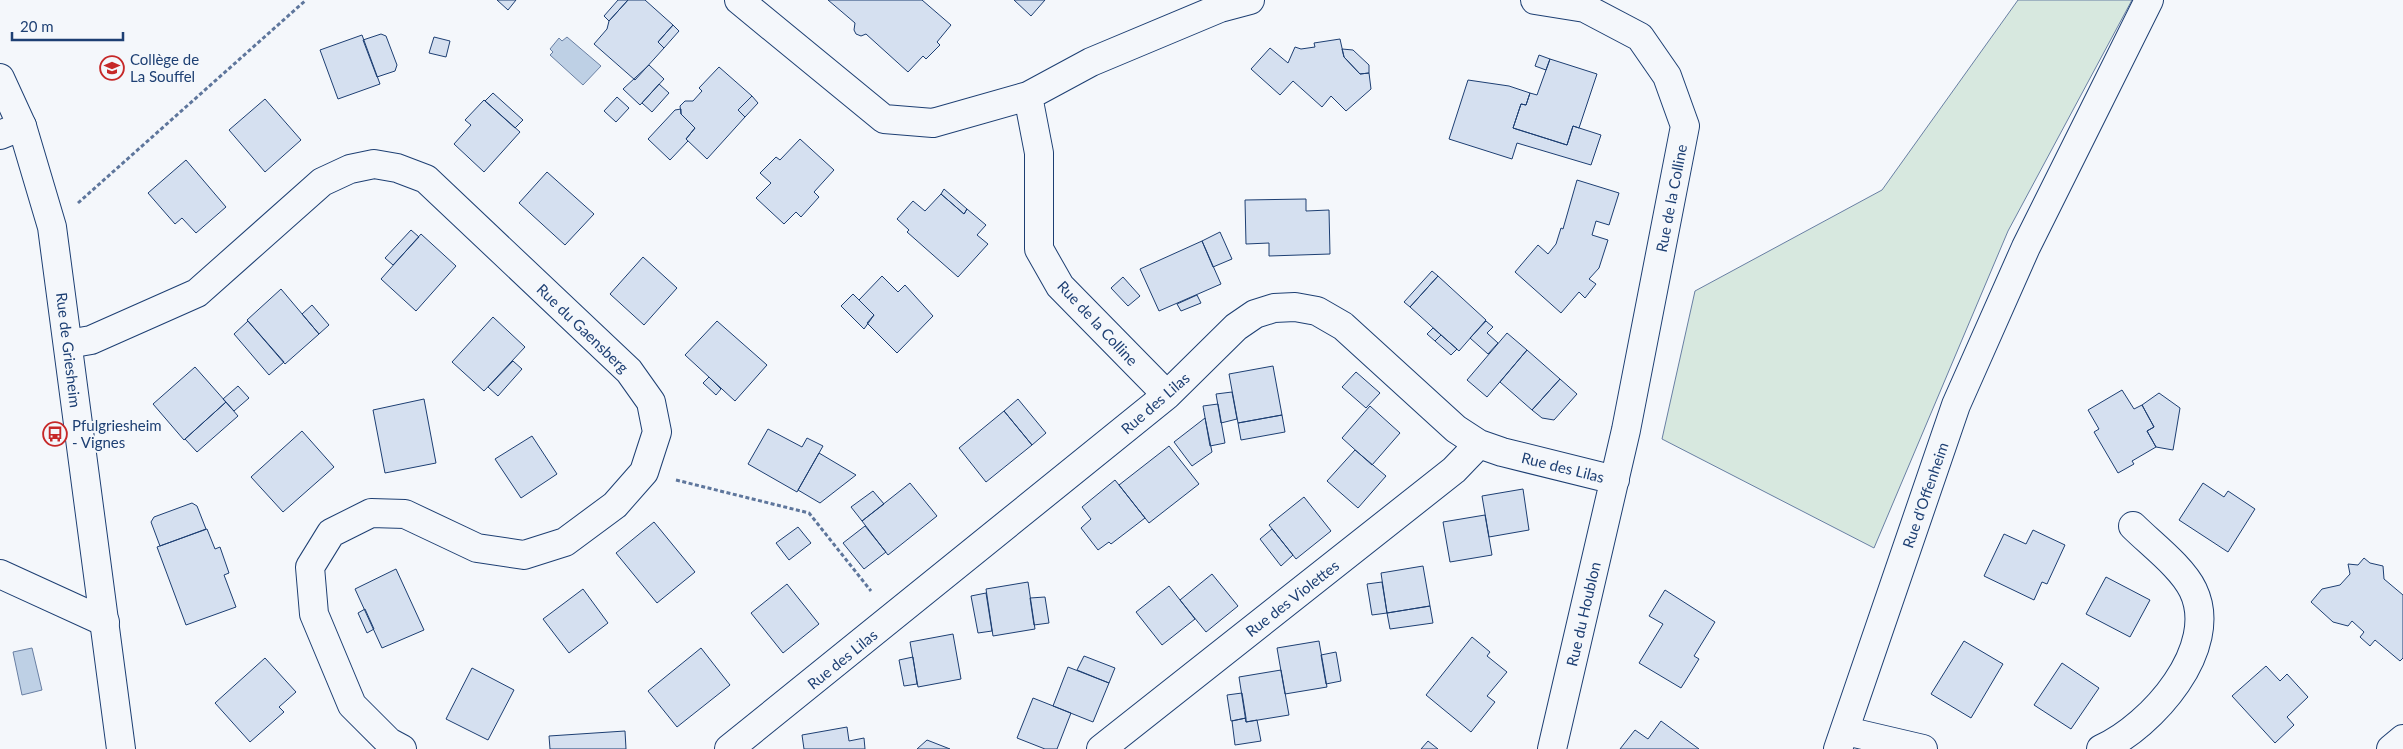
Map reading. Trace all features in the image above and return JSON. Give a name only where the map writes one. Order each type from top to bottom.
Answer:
[{"type":"street","points":[[739,0],[884,119],[933,123],[1028,96],[1091,62],[1219,4],[1250,0]]},
{"type":"street","name":"Rue de la Colline","points":[[1535,0],[1585,8],[1640,37],[1667,76],[1685,126],[1615,480]]},
{"type":"street","name":"Rue d'Offenheim","points":[[1842,740],[1956,405],[2026,247],[2149,0]]},
{"type":"street","name":"Rue de Griesheim","points":[[0,78],[11,131],[52,227],[121,749]]},
{"type":"street","name":"Rue de la Colline","points":[[1028,96],[1039,154],[1039,249],[1060,286],[1167,395]]},
{"type":"street","name":"Rue du Gaensberg","points":[[68,344],[91,340],[197,293],[322,182],[350,169],[374,164],[397,168],[426,180],[630,371],[651,402],[658,432],[644,472],[615,505],[565,542],[524,556],[478,548],[406,514],[371,513],[331,533],[310,567],[314,614],[352,705],[388,742],[402,749]]},
{"type":"street","name":"Rue des Lilas","points":[[729,749],[1167,395],[1236,327],[1255,314],[1274,308],[1295,307],[1317,311],[1343,326],[1456,429],[1480,444],[1502,452],[1615,480]]},
{"type":"street","name":"Rue des Violettes","points":[[1102,749],[1454,470],[1480,444]]},
{"type":"street","name":"Rue du Houblon","points":[[1552,749],[1615,480]]},
{"type":"street","points":[[2101,749],[2132,731],[2152,714],[2172,688],[2192,654],[2200,630],[2200,608],[2192,588],[2172,564],[2133,526]]},
{"type":"street","points":[[0,574],[105,622]]},
{"type":"street","points":[[2391,749],[2403,739]]},
{"type":"street","points":[[1842,740],[1923,749]]},
{"type":"path","points":[[52,227],[306,0]]},
{"type":"path","points":[[644,472],[809,513],[893,618]]},
{"type":"shaded area","points":[[2018,0],[2132,0],[2008,231],[1874,548],[1662,439],[1695,291],[1882,190]]},
{"type":"water","points":[[567,37],[601,66],[583,85],[550,55],[553,52],[550,49],[559,38],[562,41]]},
{"type":"water","points":[[32,648],[42,690],[22,695],[13,652]]},
{"type":"building","points":[[497,0],[516,0],[508,10]]},
{"type":"building","points":[[618,0],[628,0],[609,21],[604,16]]},
{"type":"building","points":[[628,0],[645,0],[673,25],[658,42],[664,48],[635,80],[594,44],[607,29],[609,21]]},
{"type":"building","points":[[828,0],[922,0],[951,25],[937,42],[940,45],[926,59],[923,56],[908,72],[866,34],[861,36],[856,34],[854,30],[855,23]]},
{"type":"building","points":[[1014,0],[1045,0],[1031,16]]},
{"type":"building","points":[[673,25],[679,31],[664,48],[658,42]]},
{"type":"building","points":[[381,34],[386,36],[397,65],[395,71],[377,77],[363,40]]},
{"type":"building","points":[[362,35],[380,84],[338,99],[320,50]]},
{"type":"building","points":[[434,37],[450,41],[446,57],[429,53]]},
{"type":"building","points":[[1340,39],[1344,57],[1360,74],[1369,73],[1371,89],[1346,111],[1331,96],[1322,107],[1293,81],[1280,95],[1251,69],[1270,48],[1288,63],[1295,47],[1301,49],[1315,47],[1314,43]]},
{"type":"building","points":[[1342,49],[1353,50],[1369,65],[1369,73],[1360,74],[1344,57]]},
{"type":"building","points":[[1539,55],[1550,59],[1546,70],[1535,66]]},
{"type":"building","points":[[1550,59],[1597,74],[1579,128],[1573,126],[1567,145],[1513,128],[1521,104],[1526,105],[1530,93],[1537,95]]},
{"type":"building","points":[[649,65],[664,79],[640,105],[623,89]]},
{"type":"building","points":[[719,67],[752,96],[738,110],[745,117],[707,159],[686,139],[695,128],[681,114],[680,106],[685,101],[693,101],[702,91],[699,88]]},
{"type":"building","points":[[1468,80],[1509,86],[1530,93],[1526,105],[1521,104],[1513,128],[1567,145],[1573,126],[1601,135],[1591,165],[1517,143],[1512,159],[1449,139]]},
{"type":"building","points":[[659,84],[669,93],[652,112],[642,103]]},
{"type":"building","points":[[493,93],[523,120],[515,128],[485,101]]},
{"type":"building","points":[[752,96],[758,103],[745,117],[738,110]]},
{"type":"building","points":[[617,97],[629,108],[616,122],[604,111]]},
{"type":"building","points":[[265,99],[301,140],[265,172],[229,130]]},
{"type":"building","points":[[484,100],[520,132],[484,172],[454,144],[471,125],[465,120]]},
{"type":"building","points":[[681,109],[681,114],[695,128],[686,139],[688,141],[670,160],[648,139],[675,110]]},
{"type":"building","points":[[800,139],[834,170],[814,192],[819,197],[801,217],[796,212],[784,224],[756,198],[771,183],[760,173],[776,157],[780,160]]},
{"type":"building","points":[[186,160],[226,207],[196,233],[182,218],[175,224],[148,193]]},
{"type":"building","points":[[547,172],[594,214],[565,245],[519,203]]},
{"type":"building","points":[[1577,180],[1619,193],[1609,225],[1596,221],[1592,235],[1608,240],[1599,268],[1589,279],[1596,284],[1585,298],[1579,292],[1561,313],[1515,272],[1538,245],[1548,254],[1556,244],[1561,228],[1563,229]]},
{"type":"building","points":[[944,189],[967,209],[964,214],[941,194]]},
{"type":"building","points":[[941,194],[964,214],[967,209],[986,225],[977,235],[988,244],[958,277],[907,232],[909,230],[897,219],[913,201],[925,211]]},
{"type":"building","points":[[1306,199],[1306,211],[1329,210],[1330,254],[1269,256],[1269,243],[1246,244],[1245,200]]},
{"type":"building","points":[[411,230],[419,237],[393,265],[385,258]]},
{"type":"building","points":[[1220,232],[1232,259],[1213,267],[1202,241]]},
{"type":"building","points":[[421,234],[456,266],[416,311],[381,279]]},
{"type":"building","points":[[1202,241],[1221,284],[1159,311],[1140,269]]},
{"type":"building","points":[[643,257],[677,288],[644,325],[610,294]]},
{"type":"building","points":[[1432,271],[1438,276],[1410,307],[1404,302]]},
{"type":"building","points":[[882,276],[898,292],[905,285],[933,316],[897,353],[867,323],[874,315],[859,300]]},
{"type":"building","points":[[1438,276],[1486,320],[1459,351],[1410,307]]},
{"type":"building","points":[[1123,277],[1140,296],[1128,306],[1111,288]]},
{"type":"building","points":[[281,289],[319,334],[285,364],[247,320]]},
{"type":"building","points":[[853,294],[874,315],[864,329],[841,306]]},
{"type":"building","points":[[1197,295],[1201,303],[1181,311],[1177,304]]},
{"type":"building","points":[[312,305],[329,325],[319,334],[302,314]]},
{"type":"building","points":[[493,317],[525,347],[484,391],[452,362]]},
{"type":"building","points":[[248,321],[284,362],[269,375],[234,334]]},
{"type":"building","points":[[717,321],[767,365],[735,401],[685,355]]},
{"type":"building","points":[[1486,321],[1493,327],[1487,333],[1498,343],[1488,354],[1470,338]]},
{"type":"building","points":[[1433,328],[1441,335],[1435,341],[1427,334]]},
{"type":"building","points":[[1507,333],[1527,350],[1487,397],[1467,380]]},
{"type":"building","points":[[1441,335],[1457,349],[1451,355],[1435,341]]},
{"type":"building","points":[[1527,350],[1560,379],[1532,410],[1500,382]]},
{"type":"building","points":[[513,361],[522,369],[498,396],[488,387]]},
{"type":"building","points":[[1273,366],[1282,415],[1238,423],[1229,374]]},
{"type":"building","points":[[195,367],[226,402],[184,440],[153,404]]},
{"type":"building","points":[[1356,372],[1380,393],[1366,408],[1342,387]]},
{"type":"building","points":[[709,377],[721,389],[716,395],[703,383]]},
{"type":"building","points":[[1560,379],[1577,394],[1554,420],[1542,418],[1532,410]]},
{"type":"building","points":[[238,386],[249,398],[234,411],[223,399]]},
{"type":"building","points":[[2122,390],[2134,409],[2142,405],[2154,427],[2147,431],[2156,447],[2132,461],[2134,464],[2118,473],[2094,432],[2099,429],[2088,410]]},
{"type":"building","points":[[1232,392],[1237,419],[1221,423],[1216,394]]},
{"type":"building","points":[[2159,393],[2180,408],[2173,450],[2156,447],[2147,431],[2154,427],[2142,405]]},
{"type":"building","points":[[424,399],[436,463],[385,473],[373,410]]},
{"type":"building","points":[[1018,399],[1046,433],[1032,445],[1004,411]]},
{"type":"building","points":[[226,402],[238,416],[197,452],[185,439]]},
{"type":"building","points":[[1218,404],[1225,443],[1210,446],[1203,406]]},
{"type":"building","points":[[1370,406],[1400,433],[1372,465],[1342,438]]},
{"type":"building","points":[[1004,411],[1032,445],[986,482],[959,448]]},
{"type":"building","points":[[1282,415],[1285,432],[1241,440],[1238,423]]},
{"type":"building","points":[[1205,418],[1212,452],[1192,466],[1174,442]]},
{"type":"building","points":[[768,429],[802,447],[807,438],[823,446],[797,492],[748,464]]},
{"type":"building","points":[[302,431],[334,467],[283,512],[251,477]]},
{"type":"building","points":[[532,436],[557,474],[521,498],[495,459]]},
{"type":"building","points":[[1169,446],[1199,484],[1149,523],[1119,485]]},
{"type":"building","points":[[1355,450],[1386,476],[1358,508],[1327,481]]},
{"type":"building","points":[[819,453],[856,475],[820,503],[798,490]]},
{"type":"building","points":[[1115,480],[1145,518],[1111,544],[1109,542],[1098,550],[1081,528],[1091,519],[1082,507]]},
{"type":"building","points":[[910,483],[937,516],[888,555],[862,521]]},
{"type":"building","points":[[2203,483],[2224,497],[2228,491],[2255,509],[2228,552],[2179,520]]},
{"type":"building","points":[[1523,489],[1529,530],[1489,537],[1482,496]]},
{"type":"building","points":[[873,491],[884,504],[862,521],[851,507]]},
{"type":"building","points":[[1304,497],[1331,531],[1296,559],[1269,525]]},
{"type":"building","points":[[192,503],[197,506],[206,529],[160,546],[151,522],[154,517]]},
{"type":"building","points":[[1485,515],[1492,555],[1450,562],[1443,522]]},
{"type":"building","points":[[654,522],[695,572],[657,603],[616,553]]},
{"type":"building","points":[[865,526],[886,552],[864,569],[843,543]]},
{"type":"building","points":[[798,527],[811,543],[789,560],[776,543]]},
{"type":"building","points":[[207,529],[215,549],[220,547],[229,573],[224,575],[236,607],[186,625],[157,547]]},
{"type":"building","points":[[1272,529],[1293,555],[1281,566],[1260,539]]},
{"type":"building","points":[[2033,530],[2065,545],[2047,584],[2042,582],[2034,600],[1984,576],[2004,534],[2026,544]]},
{"type":"building","points":[[2364,558],[2370,563],[2383,566],[2384,579],[2403,595],[2403,658],[2400,661],[2375,640],[2370,646],[2360,637],[2364,632],[2352,621],[2348,626],[2333,622],[2311,602],[2322,589],[2340,585],[2350,574],[2348,564],[2358,565]]},
{"type":"building","points":[[1423,566],[1430,606],[1387,613],[1381,573]]},
{"type":"building","points":[[396,569],[424,630],[382,648],[355,589]]},
{"type":"building","points":[[1212,574],[1238,606],[1206,632],[1180,600]]},
{"type":"building","points":[[2106,577],[2150,600],[2130,637],[2086,614]]},
{"type":"building","points":[[1028,582],[1035,629],[993,636],[986,589]]},
{"type":"building","points":[[1382,582],[1387,613],[1372,615],[1367,584]]},
{"type":"building","points":[[787,584],[819,624],[783,653],[751,613]]},
{"type":"building","points":[[1169,586],[1195,619],[1162,645],[1136,612]]},
{"type":"building","points":[[583,589],[608,623],[569,653],[543,619]]},
{"type":"building","points":[[1665,590],[1715,622],[1694,656],[1699,659],[1681,688],[1639,663],[1663,624],[1649,616]]},
{"type":"building","points":[[986,593],[992,631],[978,633],[971,596]]},
{"type":"building","points":[[1045,597],[1049,623],[1034,625],[1030,598]]},
{"type":"building","points":[[1430,606],[1433,623],[1390,629],[1387,613]]},
{"type":"building","points":[[365,609],[374,629],[367,633],[358,613]]},
{"type":"building","points":[[953,634],[961,679],[918,687],[910,642]]},
{"type":"building","points":[[1472,637],[1490,652],[1487,656],[1507,672],[1487,696],[1495,702],[1471,732],[1426,695]]},
{"type":"building","points":[[1319,641],[1327,687],[1285,694],[1277,648]]},
{"type":"building","points":[[1964,641],[2003,664],[1971,718],[1931,694]]},
{"type":"building","points":[[701,648],[730,685],[677,727],[648,691]]},
{"type":"building","points":[[1336,652],[1341,681],[1326,684],[1321,655]]},
{"type":"building","points":[[1084,656],[1115,668],[1109,683],[1077,670]]},
{"type":"building","points":[[913,657],[917,684],[904,686],[899,660]]},
{"type":"building","points":[[265,658],[296,692],[279,707],[284,712],[250,742],[215,703]]},
{"type":"building","points":[[2062,663],[2099,688],[2071,729],[2034,705]]},
{"type":"building","points":[[2266,666],[2280,681],[2287,674],[2308,697],[2287,717],[2294,725],[2275,743],[2232,696]]},
{"type":"building","points":[[1068,667],[1109,683],[1093,722],[1053,706]]},
{"type":"building","points":[[472,668],[514,690],[488,740],[446,719]]},
{"type":"building","points":[[1281,670],[1289,715],[1246,722],[1239,677]]},
{"type":"building","points":[[1242,693],[1246,718],[1231,721],[1227,695]]},
{"type":"building","points":[[1033,698],[1071,713],[1057,749],[1045,749],[1017,738]]},
{"type":"building","points":[[1246,718],[1246,722],[1257,720],[1261,741],[1235,745],[1232,721]]},
{"type":"building","points":[[1661,721],[1699,749],[1620,749],[1635,730],[1648,739]]},
{"type":"building","points":[[847,727],[849,741],[864,738],[865,749],[804,749],[802,735]]},
{"type":"building","points":[[625,731],[626,749],[550,749],[549,736]]},
{"type":"building","points":[[927,740],[950,749],[917,749]]},
{"type":"building","points":[[1428,741],[1438,749],[1421,749]]},
{"type":"place","name":"Collège de La Souffel","points":[[112,68]]},
{"type":"place","name":"Pfulgriesheim - Vignes","points":[[55,434]]}]
